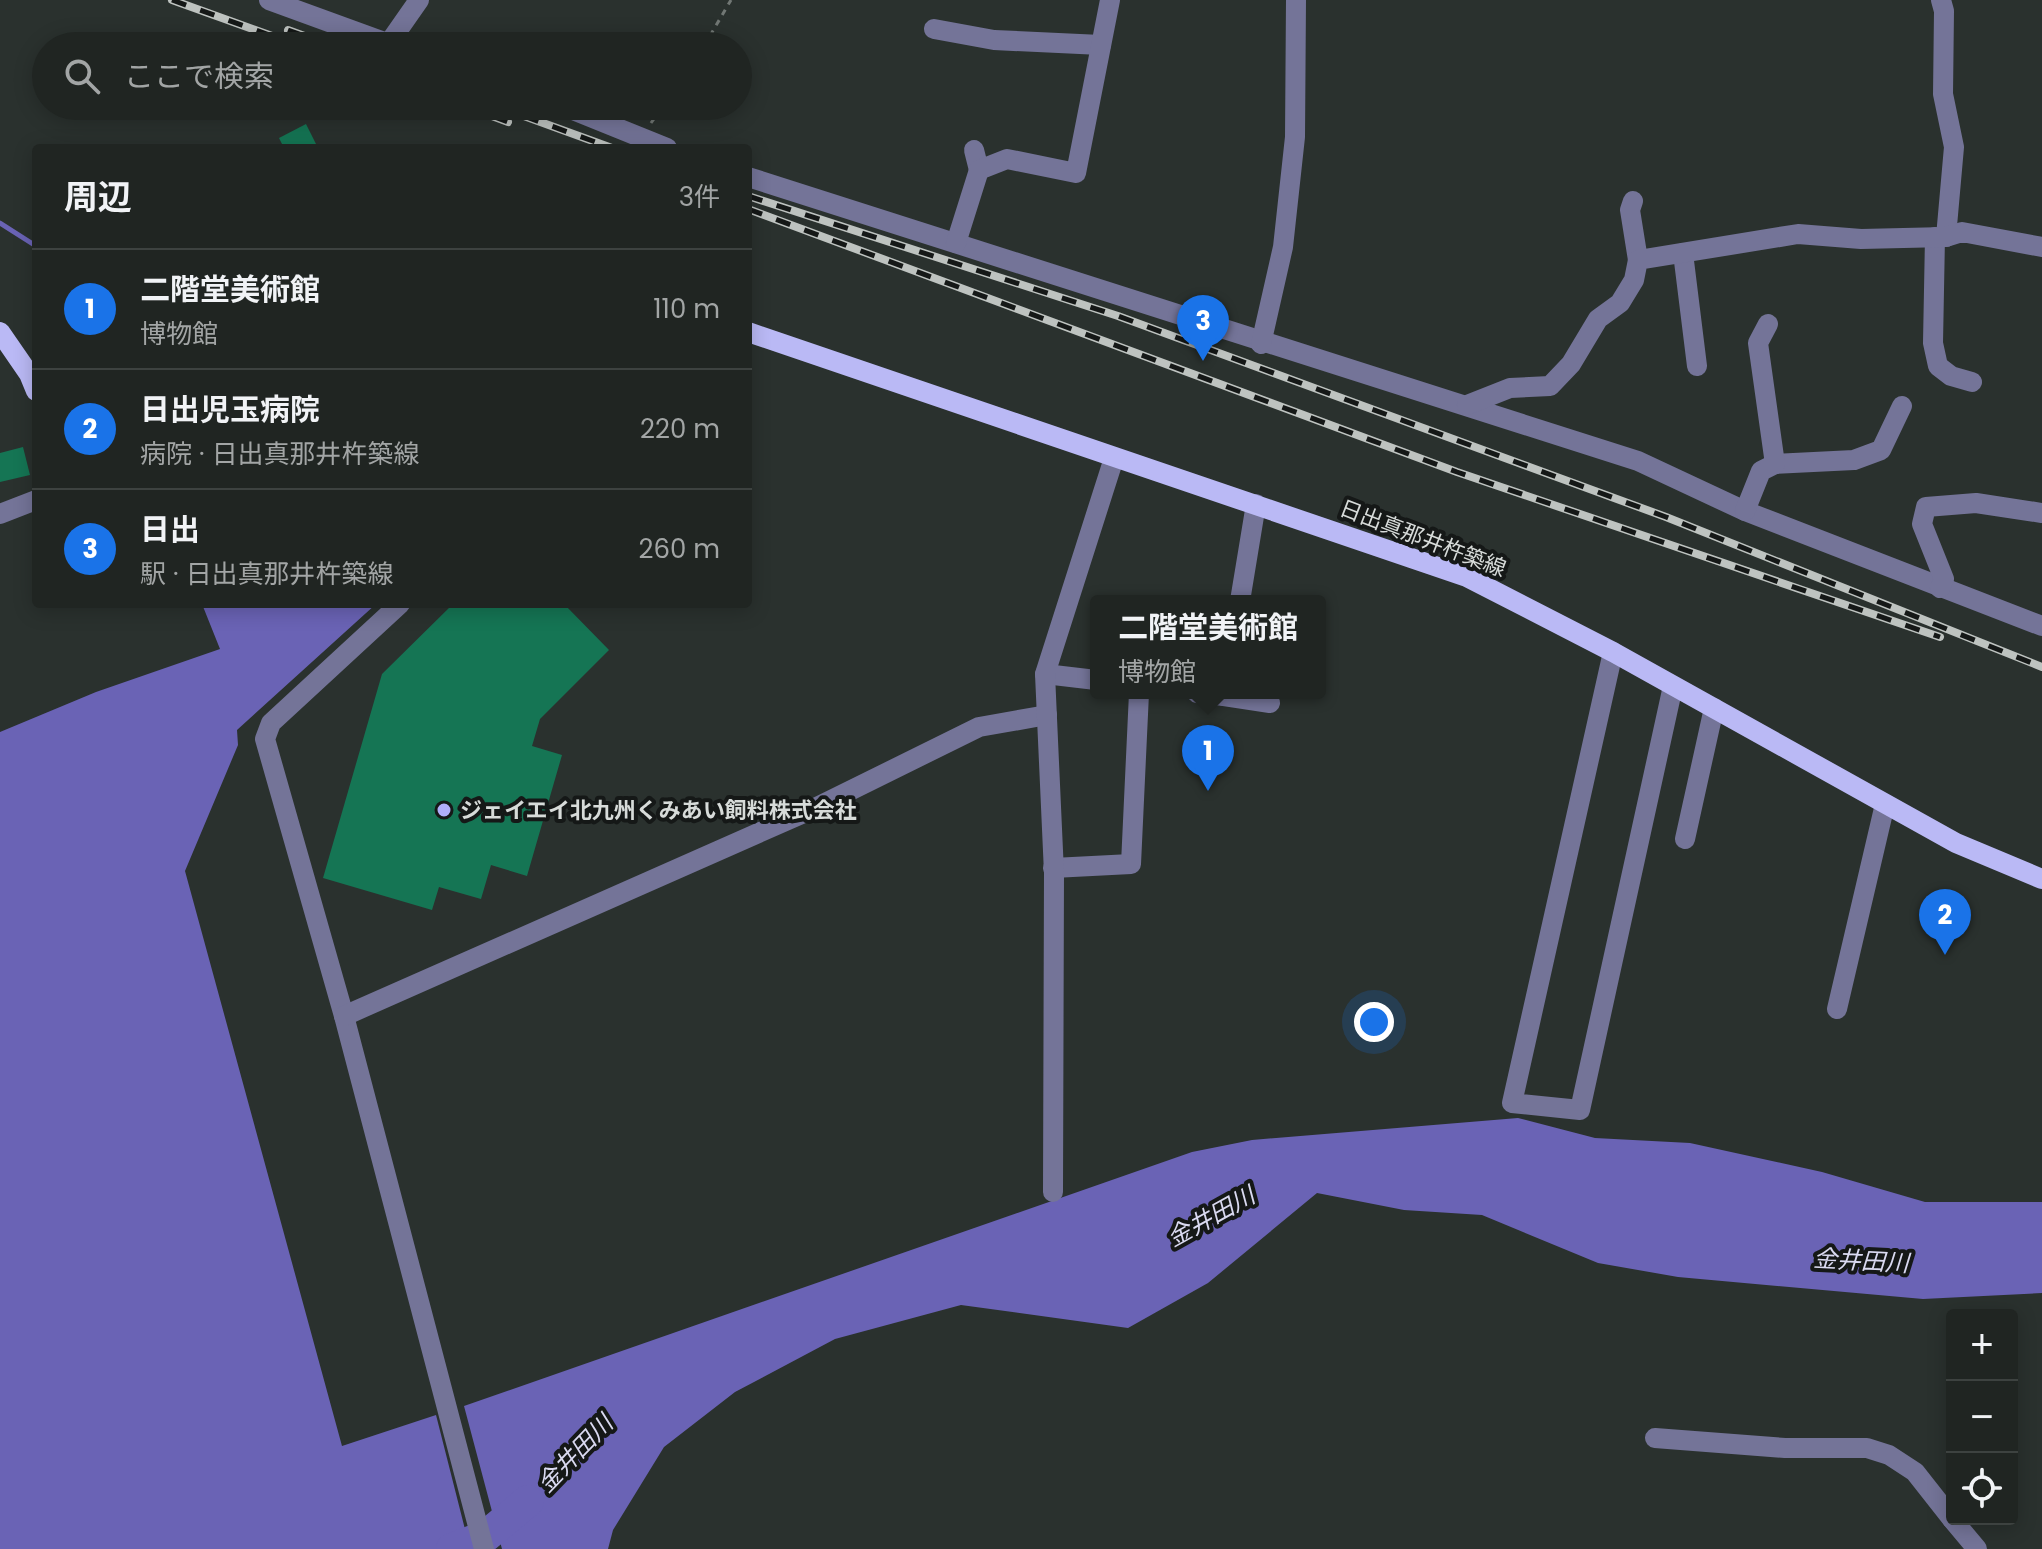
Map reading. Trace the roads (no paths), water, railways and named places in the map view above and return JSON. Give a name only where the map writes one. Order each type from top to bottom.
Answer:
[{"type":"main road","points":[[0,332],[32,381]]},
{"type":"main road","name":"日出真那井杵築線","points":[[752,333],[1467,577],[1613,652],[1956,843],[2042,879]]},
{"type":"street","points":[[269,0],[356,32]]},
{"type":"street","points":[[400,32],[419,0]]},
{"type":"street","points":[[979,170],[1007,159],[1076,173],[1110,0]]},
{"type":"street","points":[[1261,344],[1283,247],[1295,137],[1296,0]]},
{"type":"street","points":[[1941,0],[1944,11],[1943,94],[1954,147],[1941,237],[1933,343],[1938,366],[1951,376],[1972,382]]},
{"type":"street","points":[[934,29],[994,40],[1101,45]]},
{"type":"street","points":[[591,120],[638,143]]},
{"type":"street","points":[[956,243],[979,170],[974,150]]},
{"type":"street","points":[[752,178],[1072,278],[1261,344],[1467,405],[1638,461],[1745,511],[2042,626]]},
{"type":"street","points":[[1467,405],[1510,388],[1550,386],[1571,364],[1598,319],[1620,303],[1634,280],[1638,260],[1630,210],[1633,201]]},
{"type":"street","points":[[1638,260],[1798,234],[1861,239],[1941,237],[1962,232],[2042,247]]},
{"type":"street","points":[[1683,253],[1697,366]]},
{"type":"street","points":[[1768,324],[1758,343],[1775,464]]},
{"type":"street","points":[[1745,511],[1761,471],[1775,464],[1854,460],[1881,450],[1902,406]]},
{"type":"street","points":[[1053,1192],[1053,868],[1045,674],[1114,458]]},
{"type":"street","points":[[0,514],[32,502]]},
{"type":"street","points":[[1940,588],[1944,579],[1922,524],[1926,507],[1976,503],[2042,513]]},
{"type":"street","points":[[1241,595],[1256,504]]},
{"type":"street","points":[[396,608],[271,723],[265,739],[344,1016],[484,1549]]},
{"type":"street","points":[[1613,652],[1512,1103],[1580,1110],[1673,686]]},
{"type":"street","points":[[1045,674],[1090,679]]},
{"type":"street","points":[[1053,868],[1131,864],[1139,699]]},
{"type":"street","points":[[1247,699],[1270,703]]},
{"type":"street","points":[[1685,839],[1714,708]]},
{"type":"street","points":[[344,1016],[815,808],[979,727],[1047,715]]},
{"type":"street","points":[[1837,1009],[1885,804]]},
{"type":"street","points":[[1655,1438],[1785,1448],[1867,1448],[1889,1455],[1915,1472],[1946,1511]]},
{"type":"street","points":[[1957,1525],[1977,1549]]},
{"type":"water","points":[[204,608],[372,608],[237,730],[238,745],[185,871],[342,1446],[436,1415],[470,1549],[0,1549],[0,732],[96,692],[220,649]]},
{"type":"water","points":[[1518,1118],[1595,1138],[1690,1143],[1822,1172],[1925,1202],[2042,1202],[2042,1293],[1923,1299],[1678,1277],[1598,1263],[1482,1215],[1404,1210],[1317,1193],[1208,1283],[1128,1328],[961,1305],[835,1339],[735,1392],[664,1447],[613,1530],[608,1549],[502,1549],[464,1406],[1192,1152],[1252,1140]]},
{"type":"waterway","points":[[0,223],[32,243]]},
{"type":"waterway","name":"金井田川","points":[[452,1549],[486,1536],[528,1501]]},
{"type":"railway","points":[[172,0],[261,32]]},
{"type":"railway","points":[[288,30],[294,32]]},
{"type":"railway","points":[[503,120],[508,122]]},
{"type":"railway","points":[[535,120],[601,144]]},
{"type":"railway","points":[[752,197],[1118,316],[1666,517],[2042,667]]},
{"type":"railway","points":[[752,210],[1457,472],[1940,637]]},
{"type":"place","name":"日出","points":[[1203,361]]},
{"type":"place","name":"二階堂美術館","points":[[1208,791]]},
{"type":"place","name":"ジェイエイ北九州くみあい飼料株式会社","points":[[444,810]]},
{"type":"place","name":"日出児玉病院","points":[[1945,955]]}]
